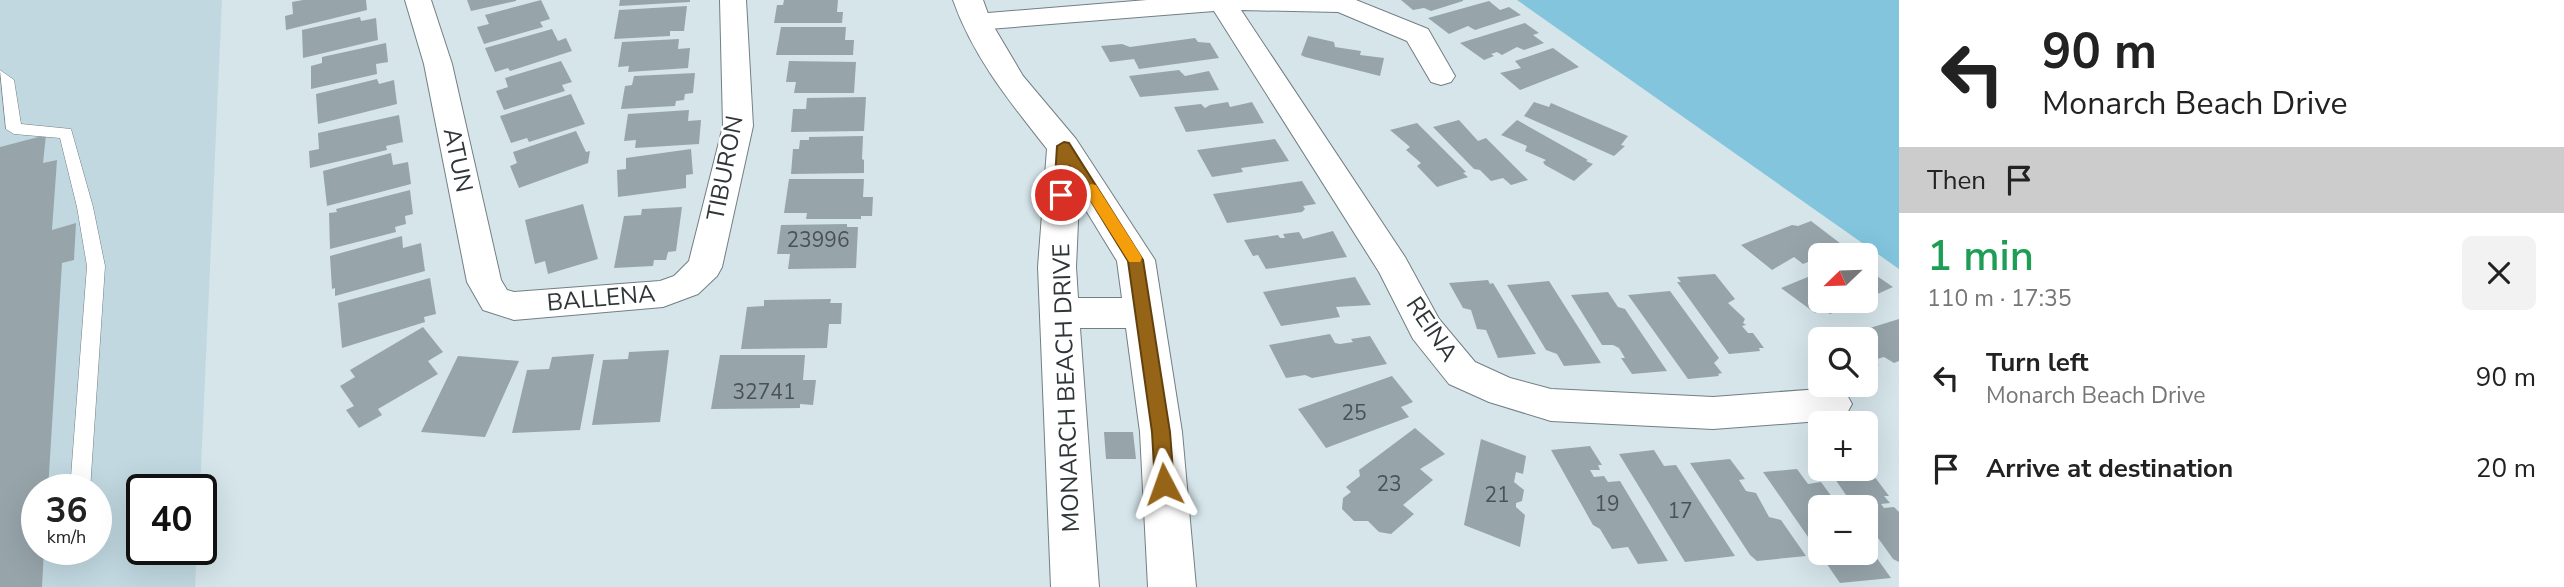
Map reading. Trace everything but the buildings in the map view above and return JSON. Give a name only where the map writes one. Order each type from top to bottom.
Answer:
[{"type":"street","name":"ATUN","points":[[418,0],[438,64],[484,282],[495,300],[514,306]]},
{"type":"street","name":"TIBURON","points":[[686,285],[705,267],[738,126],[733,0]]},
{"type":"street","points":[[1172,587],[1161,432],[1136,260],[1064,146],[1010,81],[972,11],[1222,2],[1342,4],[1418,35],[1441,76]]},
{"type":"street","name":"REINA","points":[[1222,2],[1393,266],[1426,329],[1462,373],[1502,391],[1550,405],[1713,413],[1833,404]]},
{"type":"street","name":"MONARCH BEACH DRIVE","points":[[1064,146],[1057,267],[1075,587]]},
{"type":"street","name":"BALLENA","points":[[514,306],[663,294],[686,285]]},
{"type":"street","points":[[1060,313],[1143,313]]},
{"type":"lane","points":[[0,75],[8,80],[7,131],[66,132],[85,206],[96,266],[81,474]]},
{"type":"shaded area","points":[[0,0],[222,0],[201,474],[126,474],[126,565],[196,565],[195,587],[0,587]]},
{"type":"shaded area","points":[[1517,0],[1899,0],[1899,269],[1878,254],[1878,243],[1862,243]]},
{"type":"slow traffic","points":[[1091,189],[1134,258]]},
{"type":"route","points":[[1061,195],[1064,146],[1136,260],[1161,432],[1164,484]]}]
